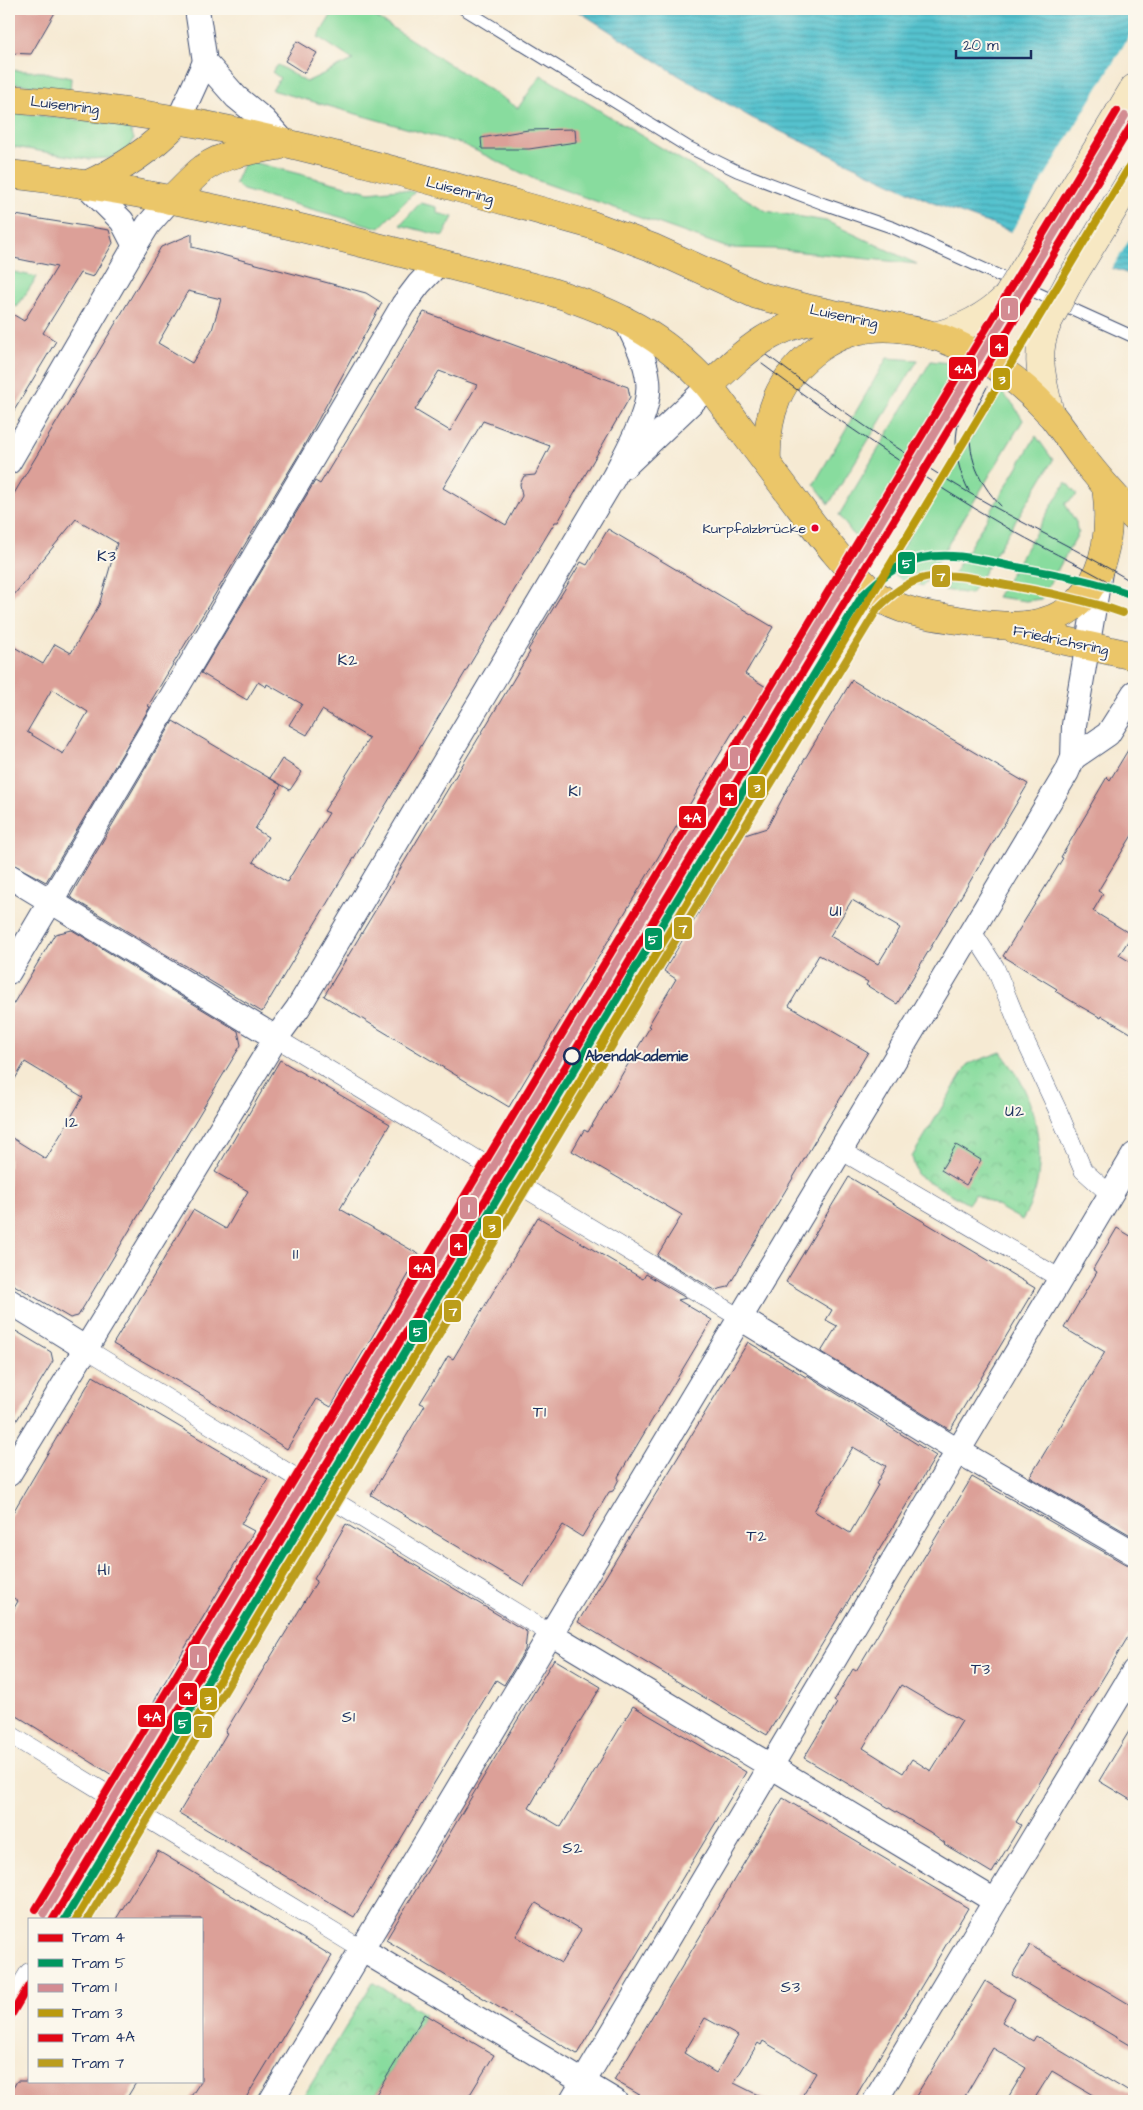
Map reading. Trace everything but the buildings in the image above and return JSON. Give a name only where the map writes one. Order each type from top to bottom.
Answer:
[{"type":"main road","points":[[933,336],[974,323],[1007,297],[1134,88]]},
{"type":"main road","name":"Luisenring","points":[[9,98],[178,121],[229,130],[287,144],[592,225],[651,247],[758,295],[899,328]]},
{"type":"main road","points":[[86,185],[114,172],[141,155],[178,121]]},
{"type":"main road","points":[[170,200],[204,168],[217,161],[253,150],[287,144]]},
{"type":"main road","points":[[9,174],[86,185],[279,222],[552,292],[593,305],[625,319],[680,358],[709,386],[815,528],[864,584],[878,596],[900,607],[929,615],[988,624],[1032,624],[1062,614],[1078,602],[1089,590],[1101,563],[1108,529],[1106,487]]},
{"type":"main road","points":[[1050,414],[1039,357],[1040,340],[1069,282],[1134,175]]},
{"type":"main road","points":[[709,386],[745,351],[766,337],[801,323],[843,316]]},
{"type":"main road","points":[[767,463],[766,442],[775,400],[792,373],[808,356],[824,345],[850,333],[879,327],[899,328],[933,336],[974,352],[1023,388],[1050,414],[1106,487],[1134,517]]},
{"type":"main road","name":"Friedrichsring","points":[[988,624],[1085,657],[1134,656]]},
{"type":"street","points":[[197,9],[205,62],[221,82],[264,120],[287,144]]},
{"type":"street","points":[[178,121],[205,62]]},
{"type":"street","points":[[86,185],[122,221],[135,246]]},
{"type":"street","points":[[9,462],[135,246],[148,226],[170,200]]},
{"type":"street","points":[[9,972],[403,305],[419,284],[439,263]]},
{"type":"street","points":[[9,1474],[276,1038],[298,1008],[614,477],[647,402],[648,392],[646,370],[625,319]]},
{"type":"street","points":[[614,477],[709,386]]},
{"type":"street","points":[[271,2101],[1067,772],[1073,758],[1074,725],[1101,563]]},
{"type":"street","points":[[61,1918],[506,1176],[730,806],[847,618],[864,584]]},
{"type":"street","points":[[1073,758],[1108,734],[1134,693]]},
{"type":"street","points":[[9,876],[958,1451],[1134,1553]]},
{"type":"street","points":[[977,939],[996,967],[1024,1038],[1083,1170],[1104,1189],[1112,1193]]},
{"type":"street","points":[[840,1150],[1062,1279]]},
{"type":"street","points":[[577,2092],[1134,1155]]},
{"type":"street","points":[[9,1301],[551,1634],[996,1901]]},
{"type":"street","points":[[875,2101],[1134,1671]]},
{"type":"street","points":[[9,1734],[361,1949],[577,2092],[615,2101]]},
{"type":"street","points":[[9,2005],[28,1974]]},
{"type":"lane","points":[[464,9],[688,147],[737,171],[894,228],[1134,337]]},
{"type":"green space","points":[[335,9],[363,9],[518,108],[541,75],[766,211],[826,221],[917,264],[774,249],[728,248],[536,180],[462,144],[272,90],[280,78],[272,72],[278,65],[306,82],[353,60],[318,37]]},
{"type":"green space","points":[[9,70],[43,72],[71,78],[70,90],[9,83]]},
{"type":"green space","points":[[9,112],[123,125],[130,130],[134,139],[128,151],[109,158],[87,159],[9,146]]},
{"type":"green space","points":[[245,160],[369,192],[399,189],[415,192],[379,228],[243,190],[235,183]]},
{"type":"green space","points":[[420,203],[437,207],[437,213],[453,217],[443,236],[400,225]]},
{"type":"green space","points":[[9,271],[37,277],[17,307],[9,302]]},
{"type":"green space","points":[[887,358],[918,360],[829,504],[814,484]]},
{"type":"green space","points":[[931,361],[949,363],[970,371],[863,548],[839,515]]},
{"type":"green space","points":[[1000,391],[1013,404],[1023,420],[923,586],[903,580],[888,570]]},
{"type":"green space","points":[[1036,436],[1053,460],[971,594],[944,590]]},
{"type":"green space","points":[[1066,482],[1077,495],[1065,504],[1076,522],[1077,531],[1079,532],[1041,599],[1026,601],[997,597]]},
{"type":"green space","points":[[1001,1052],[1022,1084],[1029,1100],[1038,1135],[1039,1171],[1036,1188],[1022,1220],[975,1194],[968,1204],[917,1175],[912,1157],[968,1064]]},
{"type":"green space","points":[[373,1982],[425,2014],[372,2101],[301,2101]]},
{"type":"water","points":[[575,9],[1134,9],[1134,276],[933,203],[752,118],[678,75]]},
{"type":"pier","points":[[1134,28],[1134,232],[1111,270],[1010,234]]},
{"type":"tram line","name":"4A","points":[[36,1909],[1117,111]]},
{"type":"tram line","name":"1","points":[[44,1914],[1125,116]]},
{"type":"tram line","name":"4","points":[[54,1918],[1134,121]]},
{"type":"tram line","name":"3","points":[[77,1918],[1134,159]]},
{"type":"tram line","points":[[767,355],[867,428],[918,462],[971,494],[1134,583]]},
{"type":"tram line","points":[[762,364],[853,430],[947,491],[1011,530],[1134,597]]},
{"type":"tram line","points":[[987,387],[976,409],[971,425],[971,450],[979,475],[992,496],[1001,506]]},
{"type":"tram line","points":[[969,491],[959,466],[956,442],[960,418],[970,393]]},
{"type":"tram line","name":"5","points":[[66,1918],[644,954],[862,596],[882,578],[897,568],[913,560],[934,556],[957,556],[1074,578],[1130,594]]},
{"type":"tram line","name":"7","points":[[89,1918],[661,964],[878,608],[905,586],[918,580],[936,576],[958,576],[1054,594],[1096,604],[1123,613]]},
{"type":"tram line","name":"4","points":[[9,2019],[28,1987]]},
{"type":"place","name":"Kurpfalzbrücke","points":[[815,528]]},
{"type":"place","name":"Abendakademie","points":[[572,1056]]},
{"type":"district","name":"K3","points":[[107,555]]},
{"type":"district","name":"K2","points":[[348,659]]},
{"type":"district","name":"K1","points":[[575,790]]},
{"type":"district","name":"U1","points":[[836,910]]},
{"type":"district","name":"U2","points":[[1015,1110]]},
{"type":"district","name":"I2","points":[[72,1121]]},
{"type":"district","name":"I1","points":[[296,1253]]},
{"type":"district","name":"T1","points":[[540,1411]]},
{"type":"district","name":"T2","points":[[757,1535]]},
{"type":"district","name":"H1","points":[[104,1569]]},
{"type":"district","name":"T3","points":[[981,1668]]},
{"type":"district","name":"S1","points":[[349,1716]]},
{"type":"district","name":"S2","points":[[573,1847]]},
{"type":"district","name":"S3","points":[[791,1986]]}]
